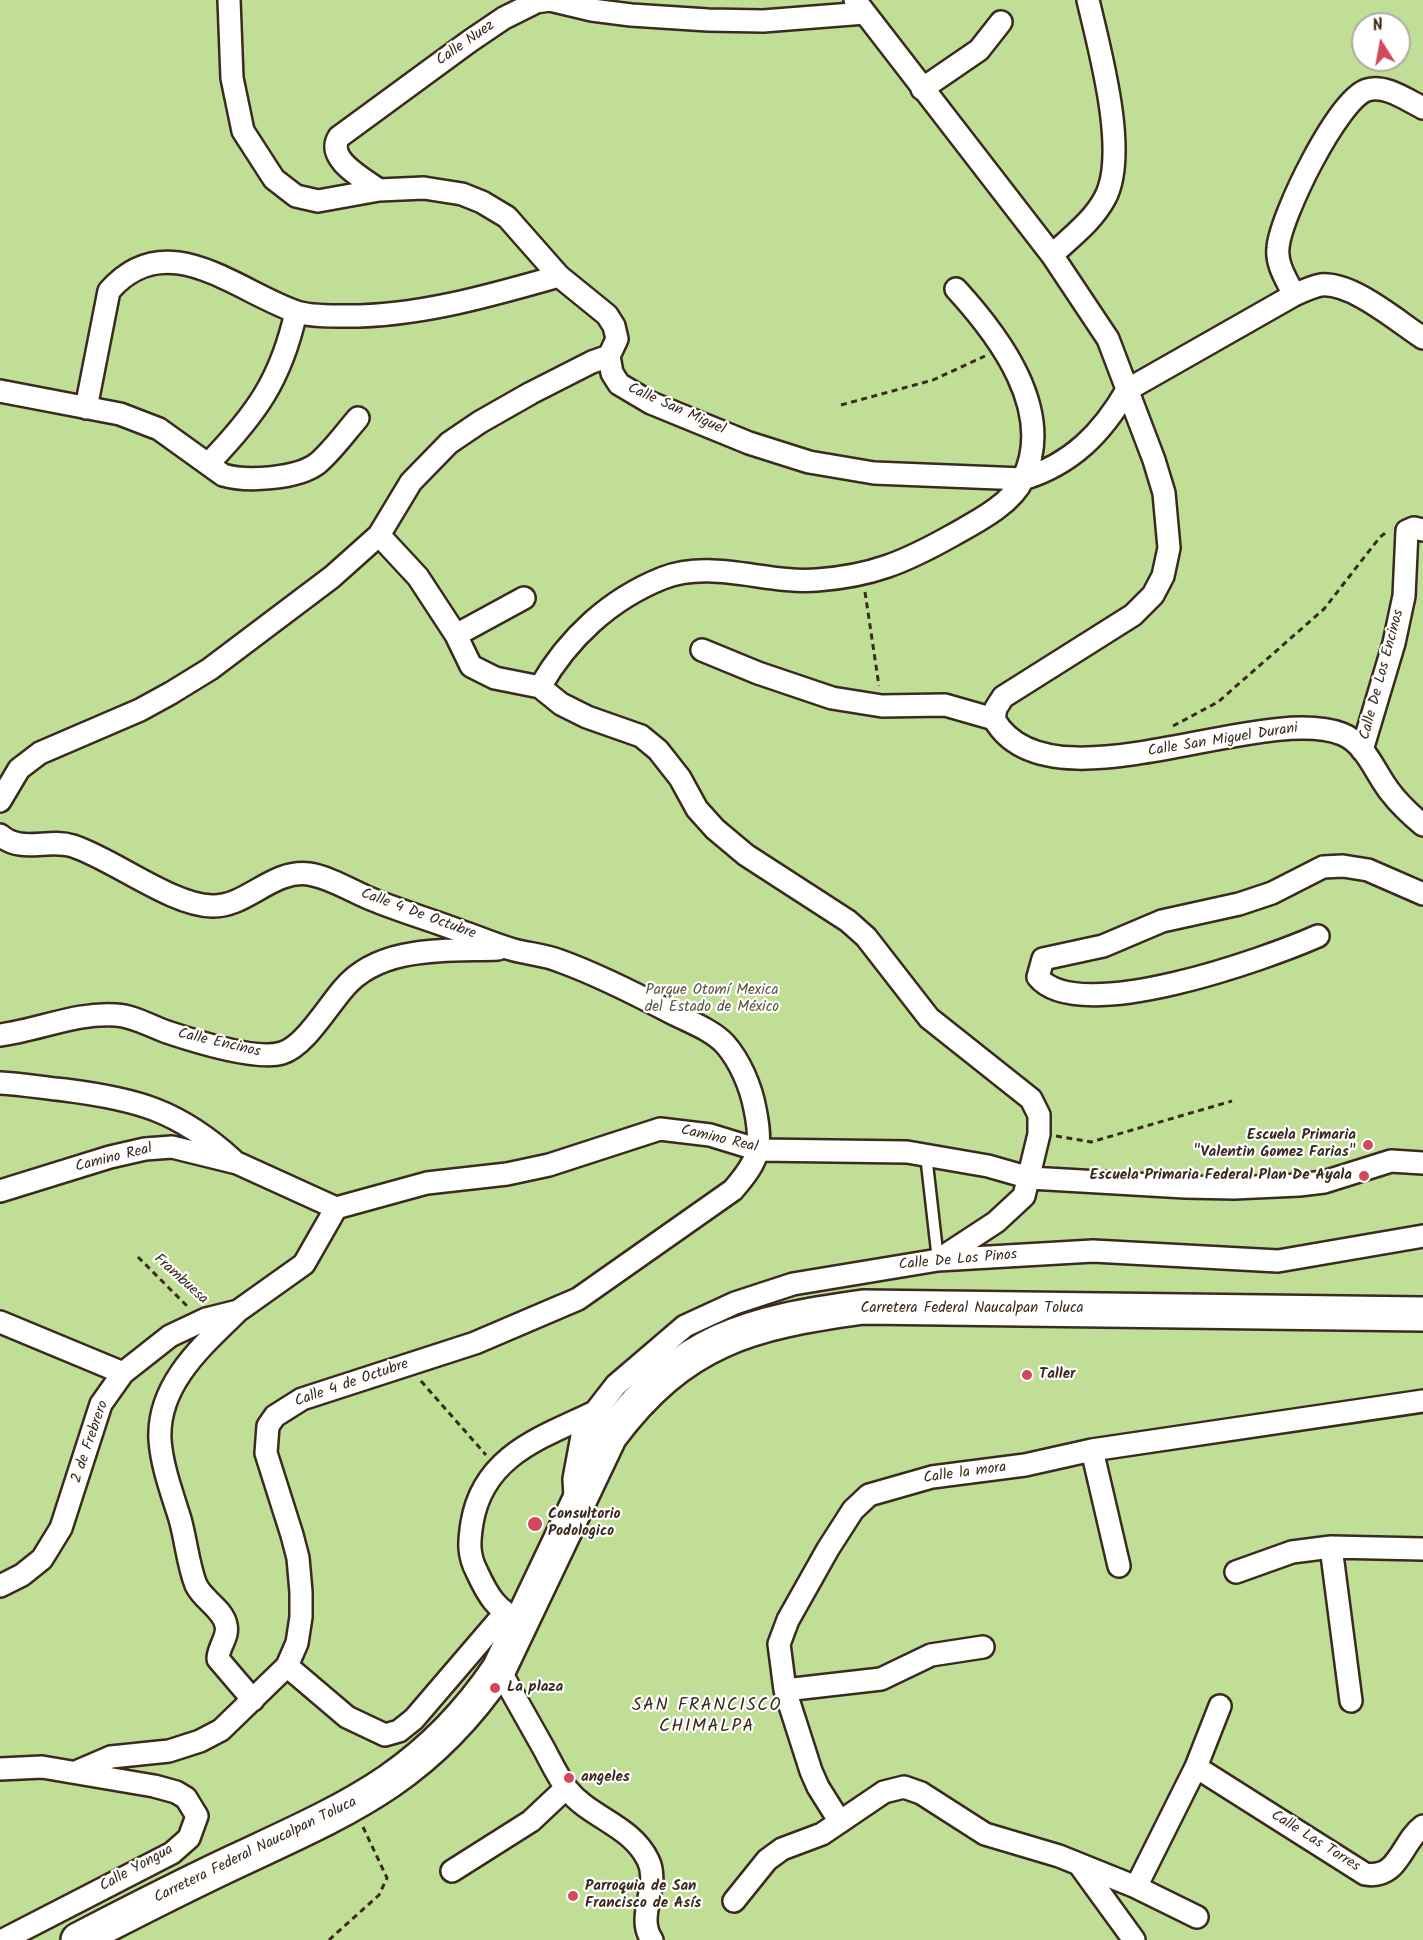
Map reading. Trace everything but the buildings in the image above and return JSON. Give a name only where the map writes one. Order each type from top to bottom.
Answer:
[{"type":"main road","name":"Carretera Federal Naucalpan Toluca","points":[[78,1940],[167,1894],[353,1806],[400,1775],[433,1749],[479,1698],[499,1669],[513,1618],[610,1436],[631,1408],[657,1381],[698,1351],[747,1330],[778,1321],[864,1307],[1423,1314]]},
{"type":"street","points":[[0,801],[19,770],[40,753],[140,710],[210,669],[332,577],[379,535],[411,482],[449,443],[531,393],[592,362],[609,356],[617,339],[614,326],[607,315],[559,276],[507,217],[482,201],[462,194],[424,188],[379,190],[318,201],[296,196],[274,179],[254,152],[243,131],[235,104],[229,55],[229,0]]},
{"type":"street","name":"Calle Nuez","points":[[379,190],[337,156],[335,145],[339,137],[382,102],[478,35],[504,18],[536,2],[550,0],[592,10],[631,15],[763,21],[860,6]]},
{"type":"street","points":[[1052,255],[1086,224],[1106,197],[1111,171],[1109,94],[1088,0]]},
{"type":"street","points":[[702,650],[758,673],[832,698],[882,705],[945,705],[994,718],[996,708],[1003,697],[1132,615],[1153,595],[1163,576],[1169,548],[1164,493],[1154,460],[1108,339],[1052,255],[860,6]]},
{"type":"street","points":[[922,89],[979,50],[1001,22]]},
{"type":"street","points":[[1294,295],[1279,262],[1278,248],[1281,232],[1308,167],[1325,137],[1358,95],[1365,90],[1383,90],[1423,108]]},
{"type":"street","points":[[86,408],[109,291],[121,277],[136,267],[163,260],[190,264],[296,312],[339,316],[373,315],[477,298],[559,276]]},
{"type":"street","points":[[1127,390],[1294,295],[1320,285],[1338,286],[1353,293],[1423,338]]},
{"type":"street","points":[[540,687],[553,664],[585,627],[607,609],[664,578],[684,572],[706,571],[813,581],[862,576],[900,562],[964,529],[1003,502],[1023,479],[1032,443],[1026,392],[1003,347],[956,289]]},
{"type":"street","points":[[209,463],[232,439],[268,392],[284,356],[296,312]]},
{"type":"street","name":"Calle San Miguel","points":[[609,356],[612,373],[619,384],[632,394],[778,454],[809,462],[874,473],[1023,479],[1043,473],[1070,458],[1091,440],[1111,417],[1127,390]]},
{"type":"street","points":[[0,391],[120,414],[159,429],[223,474],[234,478],[286,475],[316,465],[358,418]]},
{"type":"street","name":"Calle De Los Encinos","points":[[1362,750],[1394,643],[1404,596],[1406,564],[1404,540],[1415,530]]},
{"type":"street","points":[[379,535],[418,577],[456,635],[471,666],[481,672],[540,687],[569,708],[641,736],[658,750],[680,778],[697,809],[715,829],[746,855],[848,921],[866,937],[929,1018],[1031,1099],[1039,1115],[1039,1134],[1024,1196],[1012,1209],[938,1260]]},
{"type":"street","points":[[456,635],[524,598]]},
{"type":"street","name":"Calle San Miguel Durani","points":[[994,718],[1002,733],[1012,742],[1038,752],[1075,758],[1131,755],[1286,729],[1319,728],[1344,734],[1362,750],[1389,792],[1423,825]]},
{"type":"street","name":"Calle 4 De Octubre","points":[[0,835],[9,843],[22,846],[68,845],[85,850],[135,877],[186,899],[210,906],[226,904],[279,877],[296,873],[312,874],[379,902],[512,949],[558,959],[690,1022],[725,1043],[744,1076],[754,1102],[759,1150]]},
{"type":"street","points":[[1318,936],[1283,951],[1127,994],[1082,995],[1057,990],[1044,984],[1038,977],[1042,959],[1103,945],[1162,921],[1239,904],[1272,893],[1323,867],[1343,866],[1368,870],[1423,894]]},
{"type":"street","name":"Calle Encinos","points":[[0,1035],[93,1015],[117,1015],[140,1020],[167,1032],[239,1051],[269,1056],[284,1053],[298,1044],[346,985],[371,966],[415,953],[512,949]]},
{"type":"street","points":[[0,1083],[135,1101],[164,1112],[210,1139],[237,1163]]},
{"type":"street","name":"Camino Real","points":[[0,1191],[110,1157],[145,1149],[172,1147],[237,1163],[336,1208],[427,1183],[507,1174],[549,1165],[660,1129],[710,1135],[759,1150],[907,1152],[987,1166],[1030,1178],[1185,1187],[1280,1187],[1324,1182],[1391,1161],[1423,1163]]},
{"type":"street","name":"Calle 4 de Octubre","points":[[76,1772],[111,1757],[169,1751],[200,1741],[221,1730],[287,1666],[297,1643],[301,1592],[292,1534],[266,1453],[268,1426],[275,1416],[302,1400],[476,1343],[578,1299],[717,1204],[746,1175],[759,1150]]},
{"type":"street","name":"2 de Frebrero","points":[[0,1586],[22,1575],[42,1559],[61,1528],[101,1404],[123,1373],[170,1336],[206,1319],[238,1311],[304,1264],[336,1208]]},
{"type":"street","name":"Calle De Los Pinos","points":[[575,1505],[574,1479],[578,1449],[595,1412],[638,1364],[685,1326],[735,1303],[793,1284],[938,1260],[1093,1251],[1278,1261],[1423,1236]]},
{"type":"street","points":[[238,1311],[201,1347],[179,1373],[160,1423],[160,1441],[196,1585],[226,1625],[227,1634],[218,1659],[253,1700]]},
{"type":"street","points":[[0,1322],[123,1373]]},
{"type":"street","name":"Calle la mora","points":[[840,1822],[818,1787],[785,1690],[779,1644],[788,1620],[853,1510],[869,1495],[932,1477],[1025,1465],[1092,1450],[1423,1401]]},
{"type":"street","points":[[287,1666],[347,1717],[385,1735],[399,1731],[414,1719],[513,1618],[486,1592],[472,1562],[468,1547],[475,1503],[497,1467],[540,1438],[595,1412]]},
{"type":"street","points":[[1092,1450],[1119,1566]]},
{"type":"street","points":[[1236,1572],[1292,1552],[1331,1547],[1423,1549]]},
{"type":"street","points":[[1331,1547],[1351,1701]]},
{"type":"street","points":[[785,1690],[873,1680],[931,1655],[983,1647]]},
{"type":"street","points":[[499,1669],[566,1788],[584,1806],[623,1830],[640,1847],[649,1861],[653,1871],[645,1924],[652,1940]]},
{"type":"street","points":[[1136,1887],[1196,1767],[1220,1706]]},
{"type":"street","name":"Calle Yongua","points":[[0,1769],[42,1767],[176,1792],[193,1806],[198,1816],[189,1838],[172,1852],[3,1940]]},
{"type":"street","name":"Calle Las Torres","points":[[1196,1767],[1365,1874],[1375,1876],[1385,1873],[1423,1826]]},
{"type":"street","points":[[734,1901],[767,1860],[782,1849],[822,1834],[875,1796],[893,1788],[904,1787],[921,1793],[985,1834],[1059,1856],[1081,1867],[1136,1887],[1197,1917]]},
{"type":"street","points":[[452,1871],[531,1821],[566,1788]]},
{"type":"street","points":[[1081,1867],[1134,1940]]},
{"type":"lane","points":[[926,1155],[938,1260]]},
{"type":"path","points":[[841,405],[933,380],[1003,347]]},
{"type":"path","points":[[1166,730],[1218,702],[1324,609],[1380,537],[1389,530],[1415,530]]},
{"type":"path","points":[[862,576],[882,705]]},
{"type":"path","points":[[1039,1134],[1091,1142],[1232,1101]]},
{"type":"path","name":"Frambuesa","points":[[138,1257],[181,1301],[206,1319]]},
{"type":"path","points":[[408,1364],[497,1467]]},
{"type":"path","points":[[329,1940],[379,1895],[387,1878],[353,1806]]},
{"type":"green space","name":"Parque Otomí Mexica del Estado de México","points":[[0,0],[1423,0],[1423,1940],[0,1940]]},
{"type":"place","name":"Escuela Primaria \"Valentin Gomez Farias\"","points":[[1368,1145]]},
{"type":"place","name":"Escuela Primaria Federal Plan De Ayala","points":[[1364,1176]]},
{"type":"place","name":"Taller","points":[[1027,1375]]},
{"type":"place","name":"Consultorio Podologico","points":[[535,1524]]},
{"type":"place","name":"La plaza","points":[[495,1688]]},
{"type":"place","name":"angeles","points":[[569,1778]]},
{"type":"place","name":"Parroquia de San Francisco de Asís","points":[[573,1896]]},
{"type":"district","name":"SAN FRANCISCO CHIMALPA","points":[[707,1717]]}]
